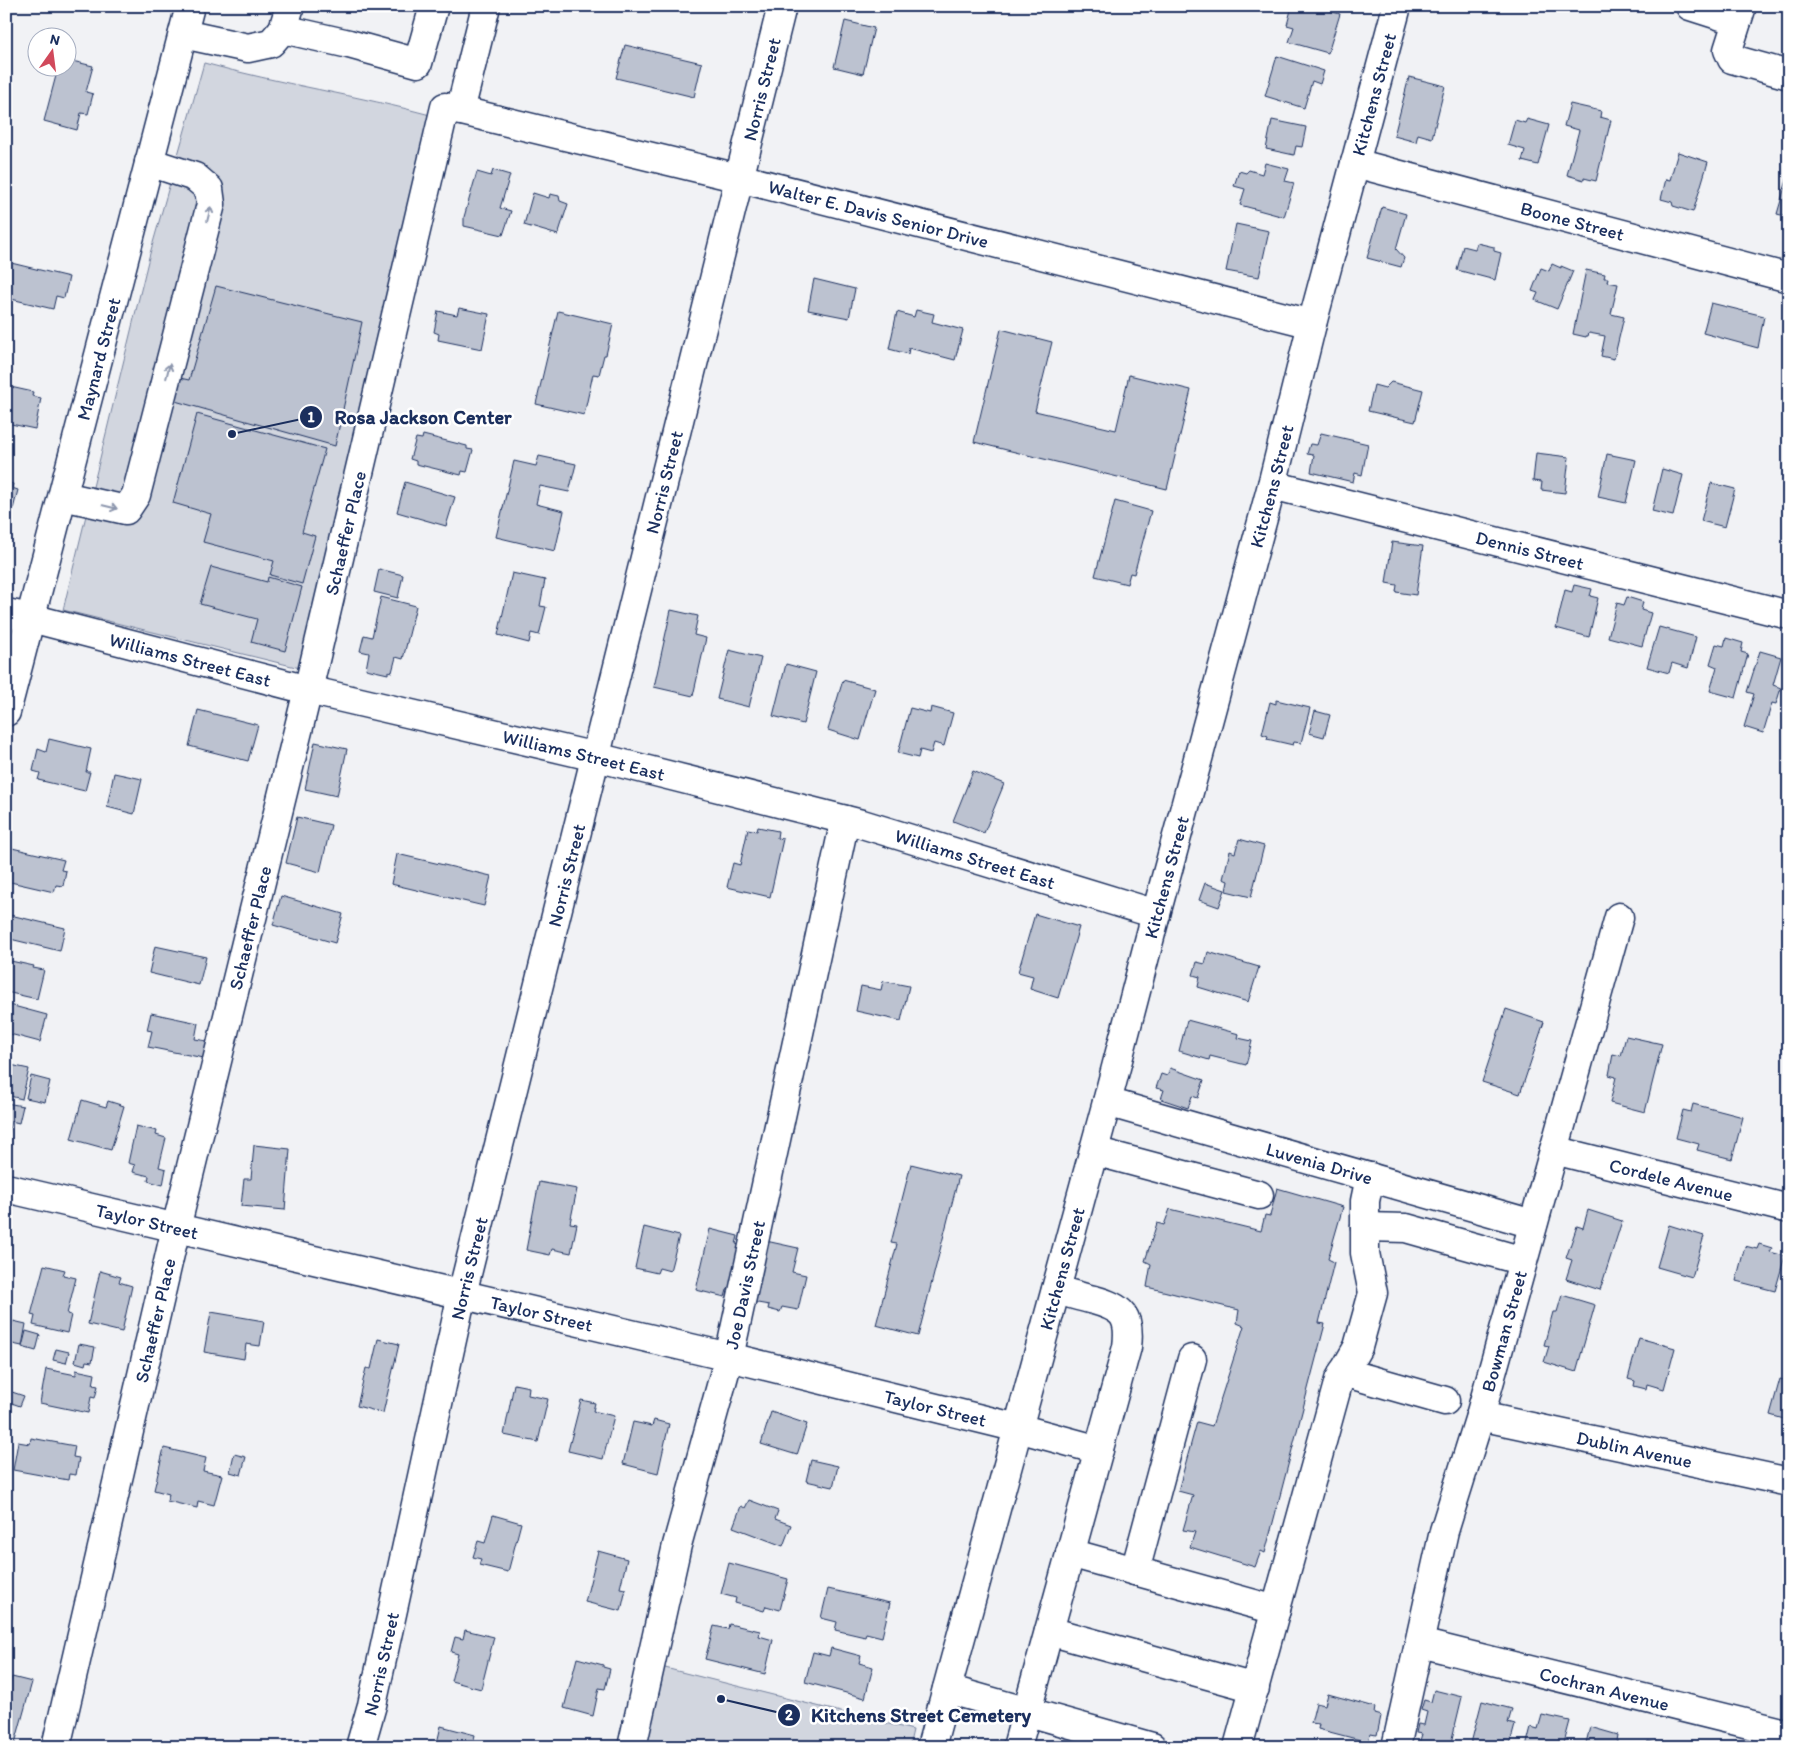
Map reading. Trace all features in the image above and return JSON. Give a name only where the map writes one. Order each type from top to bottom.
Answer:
[{"type":"street","name":"Maynard Street","points":[[6,712],[19,616],[63,496],[190,6]]},
{"type":"street","points":[[183,34],[248,48],[271,43],[287,17],[349,44],[418,63],[434,6]]},
{"type":"street","name":"Schaeffer Place","points":[[56,1747],[176,1228],[308,690],[452,109],[486,6]]},
{"type":"street","name":"Norris Street","points":[[360,1747],[372,1705],[462,1294],[782,6]]},
{"type":"street","name":"Kitchens Street","points":[[931,1747],[1094,1151],[1397,6]]},
{"type":"street","points":[[1690,6],[1740,14],[1728,50],[1732,58],[1789,75]]},
{"type":"street","name":"Walter E. Davis Senior Drive","points":[[452,109],[739,178],[1312,324]]},
{"type":"street","points":[[63,496],[126,510],[136,495],[144,466],[211,204],[209,189],[195,177],[149,162]]},
{"type":"street","name":"Boone Street","points":[[1355,163],[1789,278]]},
{"type":"street","name":"Dennis Street","points":[[1272,484],[1789,615]]},
{"type":"street","name":"Williams Street East","points":[[19,616],[308,690],[596,757],[845,820],[1156,914]]},
{"type":"street","name":"Joe Davis Street","points":[[632,1747],[677,1545],[729,1357],[845,820]]},
{"type":"street","name":"Bowman Street","points":[[1396,1747],[1444,1531],[1480,1416],[1619,917]]},
{"type":"street","name":"Luvenia Drive","points":[[1107,1102],[1533,1224]]},
{"type":"street","name":"Cordele Avenue","points":[[1554,1150],[1789,1209]]},
{"type":"street","points":[[1094,1151],[1259,1195]]},
{"type":"street","points":[[1238,1747],[1339,1380],[1358,1347],[1372,1293],[1366,1253],[1364,1201],[1370,1177]]},
{"type":"street","name":"Taylor Street","points":[[6,1188],[729,1357],[1018,1428],[1099,1450]]},
{"type":"street","points":[[1365,1227],[1406,1228],[1523,1261]]},
{"type":"street","points":[[1017,1747],[1099,1450],[1127,1346],[1129,1332],[1125,1318],[1114,1306],[1056,1290]]},
{"type":"street","points":[[1135,1571],[1192,1359]]},
{"type":"street","points":[[1343,1372],[1445,1400]]},
{"type":"street","name":"Dublin Avenue","points":[[1480,1416],[1789,1482]]},
{"type":"street","points":[[1070,1553],[1276,1610]]},
{"type":"street","points":[[1049,1632],[1254,1688]]},
{"type":"street","name":"Cochran Avenue","points":[[1420,1643],[1789,1734]]},
{"type":"street","points":[[946,1689],[1152,1747]]},
{"type":"shaded area","points":[[204,63],[434,116],[304,669],[63,610],[149,257]]},
{"type":"shaded area","points":[[661,1667],[913,1730],[909,1747],[645,1747]]},
{"type":"building","points":[[1292,6],[1313,6],[1340,14],[1328,53],[1289,42],[1294,27],[1287,25]]},
{"type":"building","points":[[1624,6],[1642,6],[1641,11]]},
{"type":"building","points":[[845,21],[874,28],[863,74],[834,67]]},
{"type":"building","points":[[625,45],[702,63],[694,97],[616,78]]},
{"type":"building","points":[[1277,56],[1324,71],[1320,84],[1312,81],[1304,108],[1265,96]]},
{"type":"building","points":[[78,62],[93,66],[86,92],[93,94],[88,114],[81,113],[77,130],[44,121],[55,78],[78,78]]},
{"type":"building","points":[[1409,77],[1445,86],[1432,138],[1418,134],[1416,142],[1394,136]]},
{"type":"building","points":[[1570,104],[1601,111],[1600,117],[1611,120],[1596,181],[1567,175],[1579,130],[1564,126]]},
{"type":"building","points":[[1527,119],[1549,125],[1538,165],[1522,161],[1525,150],[1508,145],[1515,120],[1525,123]]},
{"type":"building","points":[[1272,120],[1306,127],[1302,147],[1296,146],[1294,155],[1266,149]]},
{"type":"building","points":[[1678,152],[1708,162],[1693,212],[1673,206],[1672,202],[1661,199],[1666,179],[1670,180]]},
{"type":"building","points":[[1265,163],[1289,169],[1285,181],[1294,183],[1284,217],[1240,205],[1245,189],[1234,186],[1239,171],[1246,173],[1249,170],[1262,174]]},
{"type":"building","points":[[493,170],[510,175],[500,208],[511,211],[503,235],[464,226],[464,217],[477,172],[491,176]]},
{"type":"building","points":[[1789,173],[1789,217],[1777,214]]},
{"type":"building","points":[[533,193],[549,198],[550,194],[559,196],[560,201],[568,204],[558,235],[524,225]]},
{"type":"building","points":[[1382,207],[1406,214],[1396,249],[1404,258],[1401,267],[1367,258]]},
{"type":"building","points":[[1236,224],[1269,231],[1259,277],[1226,271]]},
{"type":"building","points":[[1477,243],[1494,247],[1494,251],[1501,253],[1495,280],[1457,270],[1463,246],[1475,249]]},
{"type":"building","points":[[7,262],[69,277],[64,298],[56,296],[53,309],[7,298],[11,284],[6,283]]},
{"type":"building","points":[[1552,264],[1573,271],[1557,309],[1535,300],[1538,293],[1532,291],[1541,268],[1549,271]]},
{"type":"building","points":[[1586,270],[1605,274],[1604,278],[1608,278],[1607,282],[1618,284],[1611,314],[1624,317],[1614,359],[1601,356],[1605,336],[1589,333],[1586,337],[1573,334]]},
{"type":"building","points":[[814,279],[855,289],[849,318],[808,310]]},
{"type":"building","points":[[216,286],[362,322],[335,446],[168,399],[175,377],[189,380]]},
{"type":"building","points":[[1711,303],[1764,316],[1758,348],[1703,333]]},
{"type":"building","points":[[459,308],[489,314],[482,349],[438,340],[439,334],[434,332],[438,311],[457,315]]},
{"type":"building","points":[[916,310],[934,314],[932,322],[963,330],[955,360],[909,348],[908,354],[889,349],[897,312],[914,317]]},
{"type":"building","points":[[558,311],[613,324],[599,375],[593,374],[584,415],[536,404]]},
{"type":"building","points":[[1001,329],[1052,342],[1035,411],[1116,430],[1129,375],[1191,390],[1167,489],[974,442]]},
{"type":"building","points":[[1391,382],[1423,390],[1415,422],[1368,411],[1374,385],[1385,388]]},
{"type":"building","points":[[6,386],[33,392],[32,396],[41,398],[35,429],[6,423]]},
{"type":"building","points":[[197,414],[325,449],[302,532],[315,536],[302,584],[270,575],[274,561],[203,542],[211,514],[173,503]]},
{"type":"building","points":[[1321,433],[1368,444],[1362,475],[1355,473],[1353,482],[1311,472],[1314,455],[1307,454],[1310,444],[1317,445]]},
{"type":"building","points":[[423,435],[467,446],[467,449],[473,450],[467,472],[462,471],[461,475],[416,464],[416,461],[410,459],[416,438],[422,439]]},
{"type":"building","points":[[1536,453],[1569,457],[1565,493],[1541,490],[1542,482],[1533,481]]},
{"type":"building","points":[[1607,454],[1636,460],[1626,503],[1598,497]]},
{"type":"building","points":[[539,456],[576,464],[569,492],[540,486],[536,504],[564,511],[555,551],[496,537],[514,461],[536,466]]},
{"type":"building","points":[[1662,469],[1683,475],[1673,516],[1652,511]]},
{"type":"building","points":[[6,482],[13,484],[12,488],[18,490],[13,509],[6,508]]},
{"type":"building","points":[[405,482],[455,497],[446,526],[397,512]]},
{"type":"building","points":[[1711,483],[1735,489],[1725,527],[1701,521]]},
{"type":"building","points":[[1115,501],[1151,511],[1134,574],[1130,573],[1127,584],[1095,576]]},
{"type":"building","points":[[1392,542],[1423,546],[1416,595],[1396,592],[1397,585],[1386,583]]},
{"type":"building","points":[[211,567],[267,582],[268,577],[302,587],[285,651],[251,642],[257,619],[200,604]]},
{"type":"building","points":[[379,569],[403,575],[398,598],[374,592]]},
{"type":"building","points":[[512,573],[545,580],[540,606],[546,607],[539,635],[531,633],[529,643],[498,635]]},
{"type":"building","points":[[1574,585],[1592,589],[1590,596],[1598,598],[1589,637],[1556,628],[1565,590],[1572,592]]},
{"type":"building","points":[[381,597],[416,606],[403,659],[396,657],[392,672],[388,671],[388,674],[366,669],[369,653],[360,651],[364,635],[372,637]]},
{"type":"building","points":[[1627,597],[1643,602],[1641,610],[1651,613],[1642,646],[1608,637],[1617,603],[1624,605]]},
{"type":"building","points":[[671,610],[698,616],[694,635],[706,638],[693,696],[654,687]]},
{"type":"building","points":[[1659,627],[1696,637],[1688,668],[1672,663],[1669,673],[1647,667]]},
{"type":"building","points":[[1726,638],[1743,643],[1741,652],[1748,654],[1736,698],[1710,691],[1717,667],[1710,664],[1716,644],[1724,646]]},
{"type":"building","points":[[729,650],[761,658],[749,707],[717,699]]},
{"type":"building","points":[[1760,651],[1781,657],[1773,685],[1781,688],[1776,704],[1772,703],[1763,733],[1744,727],[1754,694],[1747,692]]},
{"type":"building","points":[[786,664],[816,672],[803,724],[773,716]]},
{"type":"building","points":[[843,680],[875,689],[860,740],[828,730]]},
{"type":"building","points":[[1276,700],[1310,708],[1301,743],[1294,742],[1293,745],[1267,739],[1268,736],[1262,734],[1270,702],[1276,704]]},
{"type":"building","points":[[931,707],[953,713],[944,746],[934,743],[931,753],[920,750],[918,758],[898,753],[910,708],[930,713]]},
{"type":"building","points":[[198,710],[258,725],[248,761],[189,746]]},
{"type":"building","points":[[1315,711],[1330,715],[1324,737],[1309,733]]},
{"type":"building","points":[[49,739],[91,749],[86,772],[90,772],[85,791],[38,780],[40,773],[33,771],[38,749],[46,752]]},
{"type":"building","points":[[315,742],[347,749],[337,796],[305,789]]},
{"type":"building","points":[[973,771],[1004,784],[984,833],[953,821]]},
{"type":"building","points":[[114,773],[142,779],[134,814],[107,807]]},
{"type":"building","points":[[297,817],[331,825],[320,872],[286,863]]},
{"type":"building","points":[[758,827],[778,831],[777,838],[783,839],[770,897],[727,887],[733,863],[740,865],[748,829],[757,831]]},
{"type":"building","points":[[1239,839],[1264,846],[1251,897],[1226,891],[1228,881],[1223,879],[1230,851],[1235,853]]},
{"type":"building","points":[[12,848],[64,860],[61,870],[66,871],[63,886],[56,885],[54,892],[6,881]]},
{"type":"building","points":[[397,854],[491,876],[484,906],[391,884]]},
{"type":"building","points":[[1205,883],[1225,890],[1219,907],[1199,900]]},
{"type":"building","points":[[281,896],[343,914],[335,943],[273,925]]},
{"type":"building","points":[[6,914],[65,928],[60,951],[6,938]]},
{"type":"building","points":[[1035,914],[1079,927],[1058,998],[1030,989],[1033,976],[1018,972]]},
{"type":"building","points":[[155,946],[206,957],[199,985],[149,973]]},
{"type":"building","points":[[1208,952],[1259,967],[1248,1002],[1198,987],[1200,977],[1193,975],[1197,962],[1205,964]]},
{"type":"building","points":[[6,960],[44,970],[37,999],[6,992]]},
{"type":"building","points":[[883,981],[909,986],[901,1021],[856,1011],[861,986],[881,990]]},
{"type":"building","points":[[6,1004],[47,1015],[40,1042],[6,1033]]},
{"type":"building","points":[[1506,1009],[1544,1022],[1520,1094],[1482,1082]]},
{"type":"building","points":[[151,1013],[198,1023],[195,1039],[207,1041],[204,1058],[148,1047],[152,1031],[147,1030]]},
{"type":"building","points":[[1187,1020],[1239,1034],[1238,1038],[1252,1041],[1246,1065],[1210,1056],[1209,1060],[1179,1051]]},
{"type":"building","points":[[1626,1036],[1662,1044],[1645,1112],[1610,1103],[1616,1077],[1609,1075],[1613,1054],[1621,1056]]},
{"type":"building","points":[[6,1064],[29,1069],[22,1099],[6,1095]]},
{"type":"building","points":[[1170,1068],[1204,1080],[1198,1098],[1192,1096],[1188,1108],[1161,1099],[1164,1090],[1156,1088],[1161,1074],[1167,1076]]},
{"type":"building","points":[[31,1076],[50,1081],[45,1102],[26,1098]]},
{"type":"building","points":[[82,1100],[106,1107],[108,1101],[124,1106],[111,1150],[71,1139]]},
{"type":"building","points":[[6,1103],[23,1106],[19,1123],[11,1121],[7,1140]]},
{"type":"building","points":[[1693,1104],[1743,1117],[1732,1159],[1697,1150],[1699,1144],[1676,1138],[1683,1110],[1691,1112]]},
{"type":"building","points":[[136,1126],[157,1131],[156,1135],[166,1138],[159,1167],[166,1169],[163,1185],[148,1181],[149,1176],[133,1172],[135,1165],[128,1163]]},
{"type":"building","points":[[254,1145],[290,1149],[285,1210],[241,1206],[244,1179],[251,1179]]},
{"type":"building","points":[[911,1164],[959,1176],[918,1336],[876,1325],[897,1244],[891,1243]]},
{"type":"building","points":[[539,1182],[577,1189],[570,1223],[577,1224],[571,1253],[552,1249],[550,1255],[526,1250]]},
{"type":"building","points":[[1277,1188],[1343,1207],[1328,1259],[1334,1262],[1319,1323],[1325,1324],[1265,1553],[1261,1551],[1255,1567],[1190,1547],[1195,1532],[1183,1530],[1193,1495],[1178,1491],[1197,1422],[1212,1426],[1244,1326],[1237,1323],[1239,1310],[1147,1287],[1151,1264],[1145,1261],[1157,1223],[1164,1225],[1170,1209],[1261,1231],[1265,1215],[1270,1216]]},
{"type":"building","points":[[1588,1210],[1622,1221],[1600,1290],[1566,1279],[1572,1260],[1566,1258],[1577,1226],[1583,1228]]},
{"type":"building","points":[[1669,1225],[1704,1236],[1692,1277],[1657,1267]]},
{"type":"building","points":[[644,1227],[679,1236],[670,1271],[659,1268],[657,1273],[635,1268]]},
{"type":"building","points":[[710,1229],[738,1236],[736,1244],[744,1246],[734,1287],[727,1290],[725,1297],[696,1290]]},
{"type":"building","points":[[766,1241],[798,1248],[792,1272],[806,1275],[798,1310],[782,1307],[780,1312],[768,1309],[769,1305],[752,1302]]},
{"type":"building","points":[[1759,1244],[1772,1248],[1770,1252],[1785,1256],[1775,1291],[1736,1281],[1745,1246],[1757,1249]]},
{"type":"building","points":[[44,1265],[65,1270],[63,1275],[76,1278],[67,1314],[71,1315],[67,1333],[33,1325],[35,1316],[31,1315]]},
{"type":"building","points":[[100,1271],[121,1277],[119,1282],[132,1286],[122,1332],[88,1324]]},
{"type":"building","points":[[1562,1295],[1595,1305],[1576,1372],[1544,1362],[1549,1346],[1544,1345],[1553,1312],[1557,1312]]},
{"type":"building","points":[[211,1312],[264,1321],[260,1346],[246,1344],[244,1359],[204,1352]]},
{"type":"building","points":[[13,1321],[26,1324],[22,1346],[8,1343]]},
{"type":"building","points":[[26,1331],[40,1335],[36,1351],[22,1347]]},
{"type":"building","points":[[1639,1338],[1675,1348],[1664,1389],[1647,1384],[1646,1389],[1634,1386],[1635,1381],[1628,1379]]},
{"type":"building","points":[[378,1339],[399,1344],[383,1413],[357,1406],[366,1368],[371,1369]]},
{"type":"building","points":[[79,1344],[95,1347],[92,1362],[86,1361],[85,1365],[75,1362]]},
{"type":"building","points":[[56,1349],[69,1352],[66,1363],[53,1360]]},
{"type":"building","points":[[46,1369],[76,1375],[76,1370],[95,1374],[93,1385],[98,1386],[95,1398],[91,1397],[88,1413],[40,1403]]},
{"type":"building","points":[[1780,1379],[1789,1381],[1789,1425],[1783,1423],[1784,1419],[1770,1415]]},
{"type":"building","points":[[514,1384],[529,1387],[528,1395],[548,1399],[538,1442],[504,1435]]},
{"type":"building","points":[[6,1390],[24,1396],[20,1406],[6,1401]]},
{"type":"building","points":[[581,1400],[595,1403],[593,1411],[614,1416],[603,1459],[568,1451]]},
{"type":"building","points":[[771,1412],[807,1424],[797,1455],[761,1444]]},
{"type":"building","points":[[654,1420],[669,1424],[658,1473],[623,1464],[633,1422],[652,1426]]},
{"type":"building","points":[[31,1438],[75,1446],[73,1457],[79,1458],[76,1475],[69,1474],[68,1480],[13,1470],[18,1442],[30,1444]]},
{"type":"building","points":[[164,1448],[206,1458],[203,1471],[222,1475],[214,1505],[198,1501],[197,1508],[167,1501],[169,1494],[154,1490]]},
{"type":"building","points":[[234,1454],[246,1457],[241,1475],[230,1472]]},
{"type":"building","points":[[811,1460],[838,1466],[833,1487],[806,1481]]},
{"type":"building","points":[[749,1500],[778,1511],[775,1519],[791,1525],[783,1546],[733,1527],[741,1506],[745,1508]]},
{"type":"building","points":[[493,1515],[521,1523],[508,1572],[479,1565],[481,1559],[473,1557],[478,1541],[485,1543]]},
{"type":"building","points":[[598,1551],[627,1559],[620,1588],[626,1589],[621,1611],[585,1602]]},
{"type":"building","points":[[729,1563],[788,1579],[780,1610],[766,1606],[764,1611],[735,1603],[736,1598],[721,1594]]},
{"type":"building","points":[[828,1589],[890,1603],[882,1637],[866,1633],[865,1637],[835,1630],[837,1622],[821,1618]]},
{"type":"building","points":[[729,1624],[760,1631],[759,1636],[773,1640],[765,1674],[705,1659],[714,1626],[728,1629]]},
{"type":"building","points":[[465,1630],[494,1637],[481,1689],[451,1681],[458,1654],[451,1652],[455,1637],[463,1639]]},
{"type":"building","points":[[831,1648],[861,1656],[859,1663],[873,1667],[865,1698],[805,1682],[813,1652],[829,1656]]},
{"type":"building","points":[[577,1658],[603,1665],[603,1667],[610,1669],[605,1689],[599,1688],[593,1716],[564,1708]]},
{"type":"building","points":[[12,1677],[32,1682],[14,1747],[6,1746],[6,1698]]},
{"type":"building","points":[[1434,1690],[1462,1697],[1450,1747],[1418,1747],[1422,1734],[1416,1733],[1418,1724],[1424,1725],[1427,1712],[1421,1710],[1424,1700],[1431,1702]]},
{"type":"building","points":[[1328,1694],[1375,1707],[1374,1714],[1381,1716],[1377,1735],[1370,1734],[1368,1742],[1318,1729],[1319,1724],[1311,1723],[1316,1703],[1325,1705]]},
{"type":"building","points":[[1482,1701],[1512,1709],[1508,1723],[1515,1725],[1509,1747],[1470,1747]]},
{"type":"building","points":[[1542,1715],[1570,1721],[1563,1747],[1526,1747],[1531,1727],[1538,1729]]},
{"type":"building","points":[[441,1726],[475,1735],[472,1747],[428,1747],[430,1741],[437,1743]]},
{"type":"building","points":[[1590,1727],[1618,1735],[1616,1747],[1585,1747]]},
{"type":"building","points":[[1648,1741],[1672,1747],[1646,1747]]},
{"type":"building","points":[[551,1742],[573,1747],[550,1747]]},
{"type":"place","name":"Rosa Jackson Center","points":[[232,434]]},
{"type":"place","name":"Kitchens Street Cemetery","points":[[721,1699]]}]
